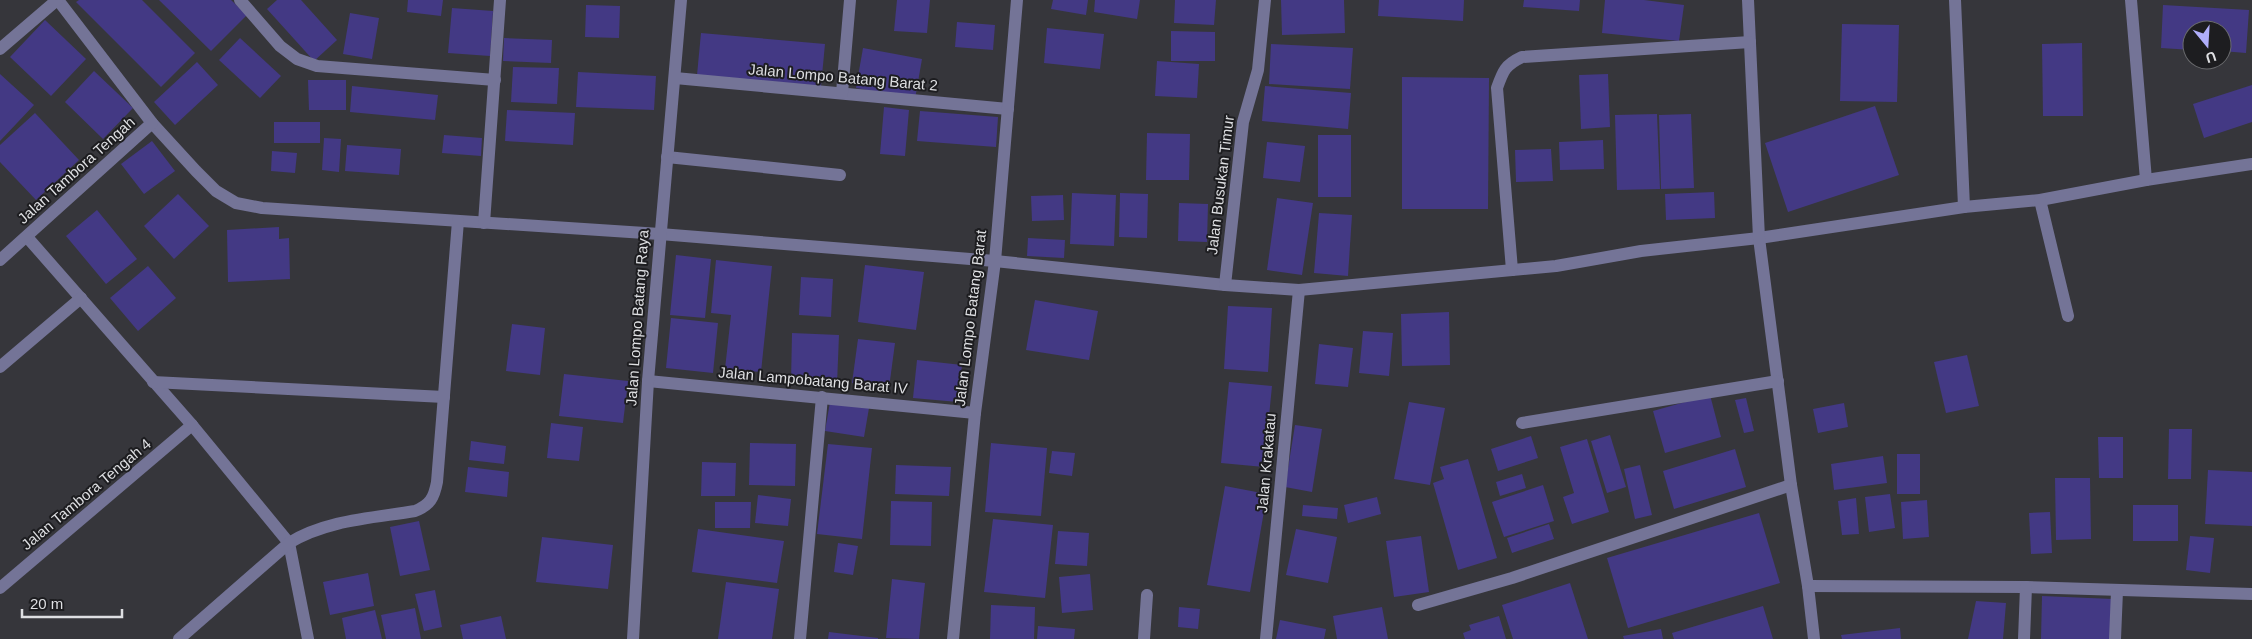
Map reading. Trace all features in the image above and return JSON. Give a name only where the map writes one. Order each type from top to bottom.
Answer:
[{"type":"street","points":[[0,50],[57,0],[152,123],[216,191],[236,203],[262,208],[660,234],[995,261],[1225,286],[1299,290],[1556,266],[1641,252],[1759,238],[1964,207],[2040,200],[2146,180],[2252,164]]},
{"type":"street","points":[[240,0],[280,46],[297,59],[317,66],[495,80]]},
{"type":"street","points":[[484,223],[500,0]]},
{"type":"street","name":"Jalan Lompo Batang Raya","points":[[633,639],[648,381],[681,0]]},
{"type":"street","points":[[842,93],[850,0]]},
{"type":"street","name":"Jalan Lompo Batang Barat","points":[[953,639],[975,413],[995,261],[1016,0]]},
{"type":"street","name":"Jalan Busukan Timur","points":[[1225,286],[1242,122],[1258,70],[1265,0]]},
{"type":"street","points":[[1748,0],[1759,238],[1791,485],[1808,586],[1814,639]]},
{"type":"street","points":[[1955,0],[1964,207]]},
{"type":"street","points":[[2130,0],[2146,180]]},
{"type":"street","points":[[1512,270],[1497,88],[1503,72],[1510,63],[1522,58],[1750,42]]},
{"type":"street","name":"Jalan Lompo Batang Barat 2","points":[[675,78],[1008,109]]},
{"type":"street","name":"Jalan Tambora Tengah","points":[[0,260],[152,123]]},
{"type":"street","points":[[667,157],[840,175]]},
{"type":"street","points":[[2040,200],[2068,316]]},
{"type":"street","points":[[179,639],[289,543],[321,527],[415,511],[427,506],[435,496],[438,482],[458,221]]},
{"type":"street","points":[[27,237],[192,425],[289,543],[308,639]]},
{"type":"street","name":"Jalan Krakatau","points":[[1266,639],[1299,290]]},
{"type":"street","points":[[0,367],[81,298]]},
{"type":"street","name":"Jalan Lampobatang Barat IV","points":[[648,381],[975,413]]},
{"type":"street","points":[[1522,423],[1778,381]]},
{"type":"street","points":[[153,382],[444,397]]},
{"type":"street","points":[[800,639],[822,397]]},
{"type":"street","name":"Jalan Tambora Tengah 4","points":[[0,588],[192,425]]},
{"type":"street","points":[[1418,605],[1512,578],[1791,485]]},
{"type":"street","points":[[1808,586],[2026,587],[2252,594]]},
{"type":"street","points":[[2024,639],[2026,587]]},
{"type":"street","points":[[2115,639],[2117,591]]},
{"type":"street","points":[[1144,639],[1147,596]]},
{"type":"building","points":[[79,0],[142,0],[195,53],[161,87],[76,2]]},
{"type":"building","points":[[159,0],[231,0],[247,15],[211,51]]},
{"type":"building","points":[[277,0],[301,0],[337,40],[314,61],[267,9]]},
{"type":"building","points":[[408,0],[443,0],[441,16],[407,12]]},
{"type":"building","points":[[897,0],[930,0],[927,33],[894,31]]},
{"type":"building","points":[[1053,0],[1088,0],[1086,15],[1051,9]]},
{"type":"building","points":[[1095,0],[1140,0],[1137,19],[1094,12]]},
{"type":"building","points":[[1175,0],[1216,0],[1214,25],[1174,23]]},
{"type":"building","points":[[1281,0],[1344,0],[1345,33],[1282,35]]},
{"type":"building","points":[[1379,0],[1464,0],[1463,21],[1378,16]]},
{"type":"building","points":[[1524,0],[1580,0],[1579,11],[1523,7]]},
{"type":"building","points":[[1605,0],[1644,0],[1684,5],[1679,41],[1602,33]]},
{"type":"building","points":[[586,5],[620,6],[619,38],[585,37]]},
{"type":"building","points":[[2163,5],[2249,10],[2246,53],[2232,52],[2232,20],[2182,20],[2182,49],[2161,48]]},
{"type":"building","points":[[452,8],[493,11],[490,56],[448,53]]},
{"type":"building","points":[[350,13],[379,18],[372,59],[343,54]]},
{"type":"building","points":[[45,20],[86,59],[51,96],[10,57]]},
{"type":"building","points":[[957,22],[995,25],[993,50],[955,47]]},
{"type":"building","points":[[1842,24],[1899,25],[1897,102],[1840,101]]},
{"type":"building","points":[[1047,28],[1104,34],[1100,69],[1044,63]]},
{"type":"building","points":[[1171,31],[1215,32],[1215,61],[1171,61]]},
{"type":"building","points":[[701,33],[825,44],[821,86],[697,75]]},
{"type":"building","points":[[240,38],[281,76],[260,98],[219,60]]},
{"type":"building","points":[[504,38],[552,40],[551,63],[503,61]]},
{"type":"building","points":[[2082,43],[2083,116],[2043,116],[2042,44]]},
{"type":"building","points":[[1271,44],[1353,48],[1350,89],[1269,84]]},
{"type":"building","points":[[863,48],[922,59],[915,99],[856,88]]},
{"type":"building","points":[[1157,61],[1199,64],[1197,98],[1155,96]]},
{"type":"building","points":[[197,62],[218,85],[175,125],[154,102]]},
{"type":"building","points":[[513,67],[559,68],[557,104],[511,102]]},
{"type":"building","points":[[94,71],[133,108],[103,139],[65,102]]},
{"type":"building","points":[[578,72],[656,76],[654,110],[576,107]]},
{"type":"building","points":[[0,74],[34,105],[0,141]]},
{"type":"building","points":[[1608,74],[1610,127],[1581,129],[1579,75]]},
{"type":"building","points":[[1402,77],[1489,78],[1488,209],[1402,209]]},
{"type":"building","points":[[308,80],[346,80],[346,110],[309,110]]},
{"type":"building","points":[[2252,85],[2252,122],[2204,138],[2193,104]]},
{"type":"building","points":[[352,86],[438,95],[435,120],[350,112]]},
{"type":"building","points":[[1265,86],[1351,93],[1348,129],[1262,121]]},
{"type":"building","points":[[1875,106],[1899,175],[1788,212],[1765,143]]},
{"type":"building","points":[[884,107],[909,110],[905,156],[880,154]]},
{"type":"building","points":[[507,110],[575,113],[573,145],[505,141]]},
{"type":"building","points":[[920,111],[998,117],[996,147],[917,141]]},
{"type":"building","points":[[35,113],[79,160],[36,200],[0,162],[0,145]]},
{"type":"building","points":[[1657,114],[1660,189],[1617,190],[1615,115]]},
{"type":"building","points":[[1691,114],[1694,188],[1661,189],[1659,115]]},
{"type":"building","points":[[274,122],[320,122],[320,143],[274,143]]},
{"type":"building","points":[[1147,133],[1190,134],[1189,180],[1146,180]]},
{"type":"building","points":[[444,135],[482,138],[481,156],[442,153]]},
{"type":"building","points":[[1318,135],[1351,135],[1351,197],[1318,197]]},
{"type":"building","points":[[324,138],[341,139],[339,172],[322,170]]},
{"type":"building","points":[[1603,140],[1604,169],[1560,170],[1559,142]]},
{"type":"building","points":[[152,141],[175,171],[144,194],[121,164]]},
{"type":"building","points":[[1267,142],[1305,146],[1300,182],[1263,178]]},
{"type":"building","points":[[347,145],[401,149],[399,175],[345,171]]},
{"type":"building","points":[[1551,149],[1553,181],[1516,182],[1515,150]]},
{"type":"building","points":[[272,151],[297,153],[295,173],[271,171]]},
{"type":"building","points":[[1714,192],[1715,218],[1666,220],[1665,194]]},
{"type":"building","points":[[1072,193],[1116,195],[1114,246],[1070,244]]},
{"type":"building","points":[[1120,193],[1148,194],[1147,238],[1119,237]]},
{"type":"building","points":[[178,194],[209,226],[174,259],[144,226]]},
{"type":"building","points":[[1063,195],[1064,220],[1032,221],[1031,196]]},
{"type":"building","points":[[1277,198],[1313,203],[1302,275],[1267,270]]},
{"type":"building","points":[[1179,203],[1208,204],[1207,242],[1178,241]]},
{"type":"building","points":[[97,210],[137,259],[106,284],[66,236]]},
{"type":"building","points":[[1319,213],[1352,215],[1348,276],[1314,273]]},
{"type":"building","points":[[279,227],[279,239],[289,238],[290,279],[228,282],[227,230]]},
{"type":"building","points":[[1028,238],[1065,240],[1064,258],[1027,256]]},
{"type":"building","points":[[676,255],[711,259],[705,318],[670,315]]},
{"type":"building","points":[[716,260],[772,266],[761,372],[725,369],[731,315],[711,313]]},
{"type":"building","points":[[865,265],[924,272],[916,330],[858,322]]},
{"type":"building","points":[[148,266],[176,298],[138,331],[110,298]]},
{"type":"building","points":[[801,277],[833,279],[831,317],[799,315]]},
{"type":"building","points":[[1035,300],[1098,311],[1089,360],[1026,350]]},
{"type":"building","points":[[1228,306],[1272,308],[1268,372],[1224,369]]},
{"type":"building","points":[[1449,312],[1450,365],[1402,366],[1401,314]]},
{"type":"building","points":[[671,318],[718,323],[713,373],[666,368]]},
{"type":"building","points":[[512,324],[545,328],[540,375],[506,371]]},
{"type":"building","points":[[1363,331],[1393,333],[1389,376],[1359,373]]},
{"type":"building","points":[[792,333],[839,335],[837,384],[791,383]]},
{"type":"building","points":[[858,339],[895,343],[889,388],[852,383]]},
{"type":"building","points":[[1319,344],[1353,348],[1348,387],[1315,384]]},
{"type":"building","points":[[1967,355],[1979,406],[1946,413],[1934,362]]},
{"type":"building","points":[[917,360],[962,365],[958,402],[913,398]]},
{"type":"building","points":[[564,374],[628,381],[623,423],[559,416]]},
{"type":"building","points":[[1229,382],[1272,386],[1264,467],[1221,463]]},
{"type":"building","points":[[1710,395],[1721,437],[1665,453],[1653,411]]},
{"type":"building","points":[[1746,398],[1754,431],[1744,433],[1735,400]]},
{"type":"building","points":[[830,402],[869,408],[864,437],[825,431]]},
{"type":"building","points":[[1409,402],[1445,408],[1430,485],[1394,479]]},
{"type":"building","points":[[1844,403],[1848,427],[1818,433],[1813,409]]},
{"type":"building","points":[[551,423],[583,427],[579,461],[547,458]]},
{"type":"building","points":[[1295,425],[1322,429],[1312,492],[1285,487]]},
{"type":"building","points":[[2169,429],[2192,429],[2191,479],[2168,479]]},
{"type":"building","points":[[1610,435],[1626,487],[1607,493],[1591,441]]},
{"type":"building","points":[[1531,436],[1538,458],[1498,471],[1491,449]]},
{"type":"building","points":[[2098,437],[2123,437],[2123,478],[2099,478]]},
{"type":"building","points":[[1587,439],[1609,512],[1572,524],[1563,497],[1574,493],[1560,447]]},
{"type":"building","points":[[471,441],[506,446],[504,464],[469,460]]},
{"type":"building","points":[[750,443],[796,444],[795,486],[749,485]]},
{"type":"building","points":[[991,443],[1047,448],[1041,516],[985,512]]},
{"type":"building","points":[[828,444],[872,448],[862,539],[817,534]]},
{"type":"building","points":[[1735,449],[1746,487],[1674,509],[1663,471]]},
{"type":"building","points":[[1052,451],[1075,453],[1072,476],[1049,473]]},
{"type":"building","points":[[1897,454],[1920,454],[1920,494],[1897,494]]},
{"type":"building","points":[[1883,456],[1887,483],[1834,490],[1831,464]]},
{"type":"building","points":[[1468,459],[1497,558],[1458,570],[1433,483],[1444,479],[1440,467]]},
{"type":"building","points":[[702,462],[736,463],[735,496],[701,496]]},
{"type":"building","points":[[896,465],[951,467],[949,496],[895,494]]},
{"type":"building","points":[[1640,465],[1652,515],[1635,519],[1624,469]]},
{"type":"building","points":[[468,467],[509,472],[507,497],[465,492]]},
{"type":"building","points":[[2208,470],[2252,472],[2252,526],[2205,524]]},
{"type":"building","points":[[1522,474],[1526,488],[1500,496],[1496,482]]},
{"type":"building","points":[[2055,478],[2090,478],[2091,539],[2056,540]]},
{"type":"building","points":[[1543,485],[1554,521],[1504,537],[1492,502]]},
{"type":"building","points":[[1225,486],[1267,494],[1250,592],[1207,585]]},
{"type":"building","points":[[1890,494],[1895,528],[1869,532],[1865,497]]},
{"type":"building","points":[[758,495],[791,499],[788,526],[755,523]]},
{"type":"building","points":[[1377,497],[1381,514],[1348,523],[1344,505]]},
{"type":"building","points":[[1856,498],[1859,534],[1842,535],[1838,501]]},
{"type":"building","points":[[1927,500],[1929,537],[1903,539],[1901,502]]},
{"type":"building","points":[[891,501],[932,502],[931,546],[890,545]]},
{"type":"building","points":[[715,502],[751,502],[750,528],[715,528]]},
{"type":"building","points":[[1303,505],[1338,508],[1337,519],[1302,516]]},
{"type":"building","points":[[2133,505],[2178,505],[2178,541],[2133,541]]},
{"type":"building","points":[[2050,512],[2052,553],[2031,554],[2029,513]]},
{"type":"building","points":[[1759,513],[1780,583],[1628,628],[1607,558]]},
{"type":"building","points":[[993,519],[1053,525],[1045,598],[984,592]]},
{"type":"building","points":[[419,521],[430,570],[400,576],[390,527]]},
{"type":"building","points":[[1549,524],[1554,539],[1512,553],[1507,538]]},
{"type":"building","points":[[698,529],[784,541],[777,583],[692,572]]},
{"type":"building","points":[[1296,529],[1337,537],[1328,583],[1286,575]]},
{"type":"building","points":[[1058,531],[1089,533],[1087,566],[1055,564]]},
{"type":"building","points":[[1421,536],[1429,592],[1394,597],[1386,541]]},
{"type":"building","points":[[2190,536],[2214,538],[2210,573],[2186,570]]},
{"type":"building","points":[[542,537],[613,545],[608,589],[536,582]]},
{"type":"building","points":[[838,543],[858,546],[853,575],[834,572]]},
{"type":"building","points":[[368,573],[374,606],[330,615],[323,582]]},
{"type":"building","points":[[1090,574],[1093,610],[1062,613],[1059,577]]},
{"type":"building","points":[[892,579],[925,583],[919,639],[886,638]]},
{"type":"building","points":[[726,582],[779,589],[772,639],[718,639]]},
{"type":"building","points":[[1570,583],[1588,639],[1513,639],[1502,605]]},
{"type":"building","points":[[435,590],[442,627],[424,631],[415,594]]},
{"type":"building","points":[[2042,596],[2113,599],[2111,639],[2041,639]]},
{"type":"building","points":[[1976,601],[2006,603],[2003,639],[1968,639]]},
{"type":"building","points":[[991,605],[1035,607],[1034,639],[990,639]]},
{"type":"building","points":[[1763,606],[1773,639],[1674,639],[1672,633]]},
{"type":"building","points":[[1179,607],[1200,609],[1198,629],[1178,627]]},
{"type":"building","points":[[1382,607],[1388,639],[1337,639],[1333,616]]},
{"type":"building","points":[[415,608],[421,639],[386,639],[381,615]]},
{"type":"building","points":[[375,610],[382,639],[346,639],[342,618]]},
{"type":"building","points":[[501,616],[506,639],[463,639],[460,625]]},
{"type":"building","points":[[1499,616],[1506,639],[1465,639],[1463,633],[1471,630],[1469,625]]},
{"type":"building","points":[[1280,620],[1326,629],[1324,639],[1276,639]]},
{"type":"building","points":[[1038,626],[1075,629],[1074,639],[1037,639]]},
{"type":"building","points":[[1900,628],[1901,639],[1842,639],[1841,635]]},
{"type":"building","points":[[1661,629],[1663,639],[1624,639],[1623,636]]},
{"type":"building","points":[[829,632],[878,638],[878,639],[828,639]]}]
